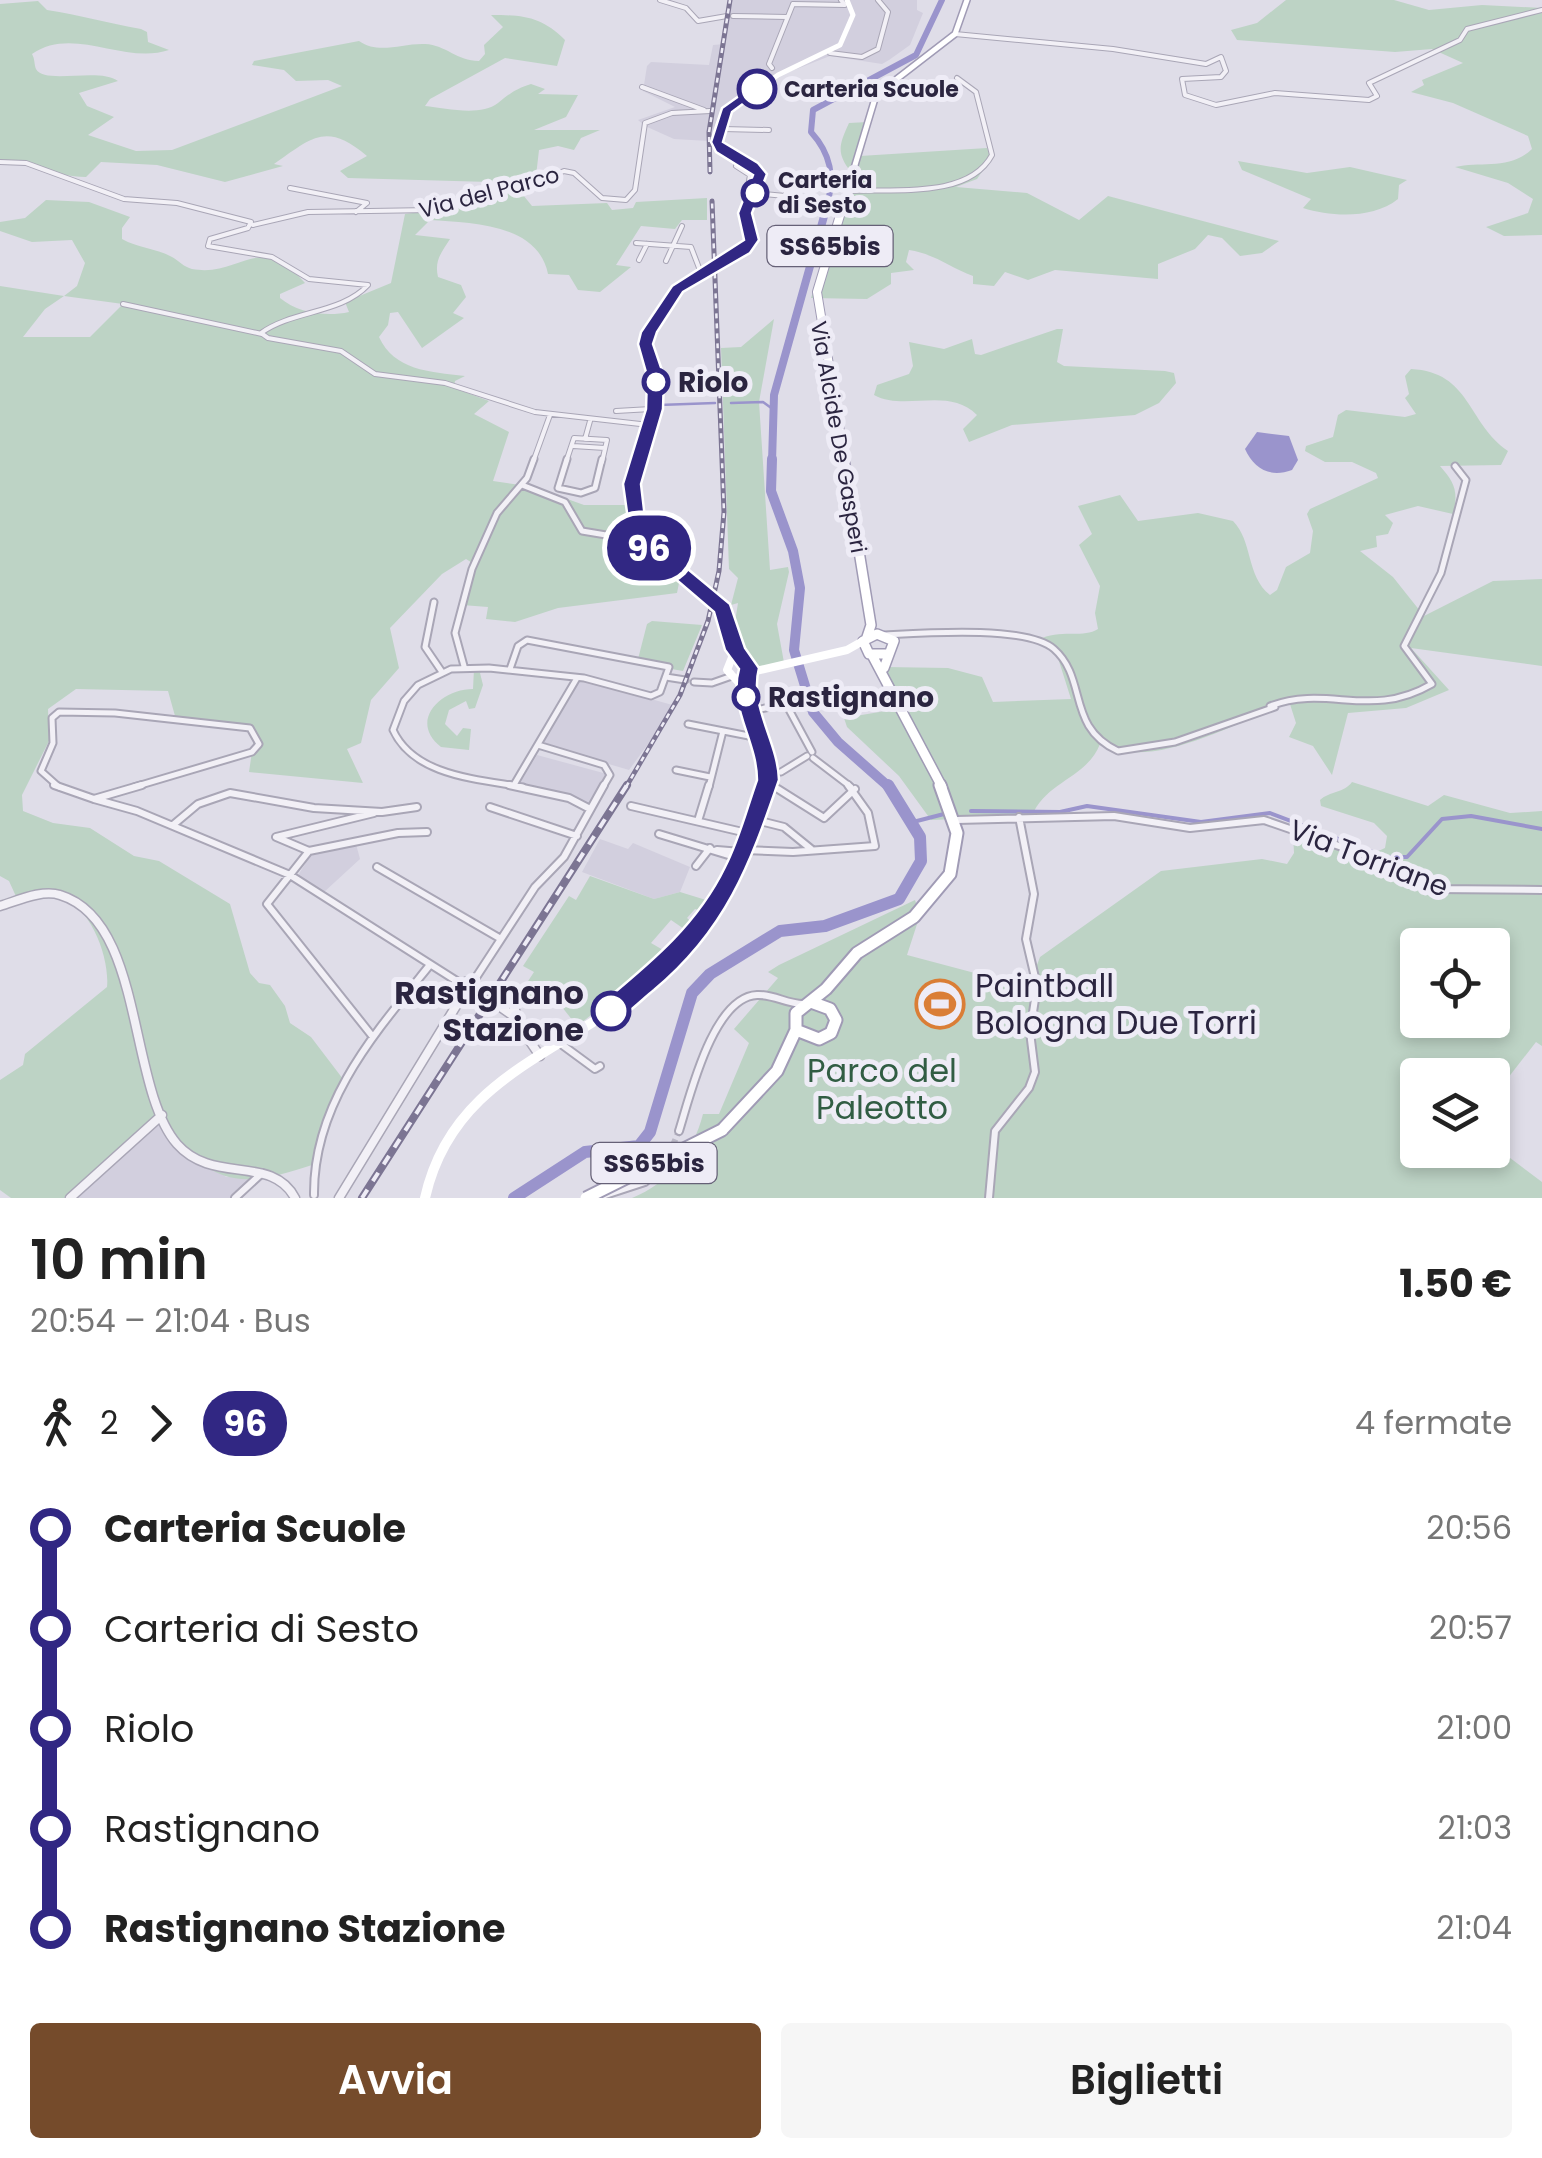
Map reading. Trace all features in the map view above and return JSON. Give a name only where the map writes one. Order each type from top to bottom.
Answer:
[{"type":"main road","points":[[425,1198],[432,1158],[448,1128],[481,1097],[637,992],[676,957],[711,913],[772,788],[775,773],[750,711],[723,609],[636,533],[632,484],[654,409],[656,376],[646,338],[669,298],[701,273],[749,246],[752,235],[745,213],[760,174],[721,149],[720,129],[726,111],[778,71],[830,53],[851,23],[852,8],[844,0]]},
{"type":"main road","points":[[955,34],[967,0]]},
{"type":"main road","name":"Via Alcide De Gasperi","points":[[867,646],[871,625],[816,303],[876,95],[955,34]]},
{"type":"main road","points":[[871,625],[886,637],[889,654],[884,668]]},
{"type":"main road","points":[[740,670],[765,670],[867,646],[886,637]]},
{"type":"main road","points":[[867,646],[889,654]]},
{"type":"main road","points":[[812,1039],[794,1024],[807,1003],[831,984],[850,959],[913,918],[945,884],[954,867],[957,817],[902,721],[884,668],[867,646]]},
{"type":"main road","points":[[790,1048],[831,1032],[836,1020],[830,1008],[831,984]]},
{"type":"main road","points":[[807,1003],[830,1008]]},
{"type":"main road","name":"SS65bis","points":[[586,1198],[613,1180],[699,1146],[722,1130],[741,1113],[790,1048],[794,1024]]},
{"type":"street","points":[[660,0],[686,8],[698,21],[730,16],[786,18]]},
{"type":"street","points":[[686,0],[686,8]]},
{"type":"street","points":[[778,71],[769,64],[792,2],[844,5],[844,0]]},
{"type":"street","points":[[830,53],[862,57],[878,49],[888,13],[878,0]]},
{"type":"street","points":[[955,34],[1113,49],[1206,64],[1221,56],[1226,71],[1221,77],[1182,78],[1186,95],[1199,104],[1236,103],[1274,93],[1363,100],[1377,96],[1371,81],[1460,40],[1466,29],[1542,10]]},
{"type":"street","points":[[846,191],[972,182],[992,155],[976,92],[957,78]]},
{"type":"street","name":"Via del Parco","points":[[262,334],[278,320],[356,296],[368,285],[309,279],[269,256],[208,246],[210,239],[308,212],[431,210],[470,195],[524,187],[564,171],[574,172],[602,198],[626,200],[635,190],[645,123],[667,114],[707,110],[642,87]]},
{"type":"street","points":[[716,111],[726,111]]},
{"type":"street","points":[[720,129],[768,130]]},
{"type":"street","points":[[0,162],[26,163],[129,200],[181,204],[253,225]]},
{"type":"street","points":[[736,166],[750,176],[746,198],[750,200],[764,194],[785,196],[780,181]]},
{"type":"street","points":[[290,188],[367,204],[354,213]]},
{"type":"street","points":[[666,261],[682,226]]},
{"type":"street","points":[[636,243],[694,249],[701,273]]},
{"type":"street","points":[[639,260],[647,244]]},
{"type":"street","points":[[123,304],[341,350],[375,374],[444,383],[550,415],[652,425]]},
{"type":"street","points":[[616,411],[654,409]]},
{"type":"street","points":[[639,424],[644,410]]},
{"type":"street","points":[[464,666],[456,630],[472,569],[497,513],[522,486],[550,415]]},
{"type":"street","points":[[585,439],[590,421]]},
{"type":"street","points":[[574,438],[585,439],[607,440],[595,488],[566,493],[558,488],[574,438]]},
{"type":"street","points":[[572,446],[605,448]]},
{"type":"street","points":[[886,637],[907,633],[1031,640],[1050,646],[1058,655],[1072,697],[1091,732],[1118,751],[1175,742],[1223,728],[1301,695],[1337,704],[1378,703],[1432,684],[1404,646],[1441,572],[1464,498],[1466,480],[1455,466]]},
{"type":"street","points":[[522,486],[568,505],[582,531],[618,537],[636,533]]},
{"type":"street","points":[[434,602],[426,647],[442,672]]},
{"type":"street","points":[[510,669],[518,646],[527,640],[669,668],[660,692],[652,696],[577,678],[464,666],[442,672],[412,691],[399,710],[395,729],[405,754],[432,770],[514,784],[590,809]]},
{"type":"street","points":[[694,682],[712,683],[740,670]]},
{"type":"street","points":[[666,677],[684,680]]},
{"type":"street","points":[[514,784],[577,678]]},
{"type":"street","points":[[659,834],[686,846],[783,856],[812,849],[875,846],[870,808],[855,790],[811,756],[786,704],[750,711]]},
{"type":"street","points":[[92,800],[252,752],[258,741],[250,728],[101,712],[59,712],[52,718],[54,744],[41,771],[55,786],[92,800],[173,825],[290,875],[429,966],[473,989]]},
{"type":"street","points":[[688,724],[759,738]]},
{"type":"street","points":[[698,822],[726,733],[723,730]]},
{"type":"street","points":[[340,1198],[535,887],[557,867],[577,836],[610,775],[609,768],[538,745]]},
{"type":"street","points":[[775,773],[811,756]]},
{"type":"street","points":[[676,770],[710,777]]},
{"type":"street","points":[[772,788],[824,818],[855,790]]},
{"type":"street","points":[[173,825],[198,804],[230,793],[278,804],[382,812]]},
{"type":"street","points":[[631,806],[747,833]]},
{"type":"street","points":[[417,807],[276,837],[309,850],[427,832]]},
{"type":"street","points":[[490,807],[577,836]]},
{"type":"street","name":"Via Torriane","points":[[957,817],[1114,816],[1190,828],[1264,820],[1379,861],[1436,889],[1497,893],[1542,890]]},
{"type":"street","points":[[989,1198],[995,1131],[1029,1088],[1034,1072],[1030,1032],[1037,986],[1026,939],[1034,894],[1019,817]]},
{"type":"street","points":[[759,821],[784,827],[812,849]]},
{"type":"street","points":[[696,866],[714,849]]},
{"type":"street","points":[[309,850],[268,899],[269,908],[373,1036]]},
{"type":"street","points":[[377,866],[501,939]]},
{"type":"street","points":[[0,906],[53,894],[69,899],[84,911],[129,993],[162,1115],[175,1142],[200,1165],[230,1175],[264,1172],[284,1179],[295,1198]]},
{"type":"street","points":[[314,1195],[318,1139],[373,1036],[429,966]]},
{"type":"street","points":[[679,1131],[710,1040],[738,1004],[759,994],[787,1004],[807,1003]]},
{"type":"street","points":[[502,1002],[541,1057]]},
{"type":"street","points":[[787,1004],[794,1024]]},
{"type":"street","points":[[561,1044],[595,1070],[600,1066]]},
{"type":"street","points":[[70,1198],[162,1115]]},
{"type":"street","points":[[596,1198],[629,1190],[659,1173],[666,1162]]},
{"type":"street","points":[[235,1198],[264,1172]]},
{"type":"shaded area","points":[[730,0],[917,0],[917,10],[923,13],[910,45],[889,60],[882,64],[830,56],[766,81],[720,112],[709,141],[674,139],[645,126],[638,120],[675,107],[643,91],[647,66],[651,62],[709,65],[713,45],[725,44]]},
{"type":"shaded area","points":[[1257,432],[1289,436],[1298,460],[1292,470],[1270,472],[1253,462],[1245,449]]},
{"type":"shaded area","points":[[576,678],[676,706],[629,770],[541,744]]},
{"type":"shaded area","points":[[537,755],[607,774],[590,803],[520,783]]},
{"type":"shaded area","points":[[600,839],[628,849],[633,843],[690,867],[680,892],[654,899],[582,872]]},
{"type":"shaded area","points":[[356,844],[360,859],[323,893],[297,877],[310,856]]},
{"type":"shaded area","points":[[163,1120],[226,1177],[259,1176],[238,1198],[64,1198],[108,1157]]},
{"type":"green space","points":[[1286,0],[1394,0],[1429,10],[1482,5],[1542,8],[1542,235],[1504,236],[1486,227],[1528,213],[1533,199],[1508,183],[1455,167],[1514,160],[1532,149],[1528,136],[1453,103],[1411,92],[1424,85],[1422,80],[1463,63],[1432,49],[1395,52],[1237,40],[1231,30],[1257,23]]},
{"type":"green space","points":[[38,1],[47,10],[141,29],[147,32],[148,42],[169,50],[134,53],[64,43],[32,54],[41,74],[99,75],[118,81],[79,93],[87,106],[114,117],[88,135],[136,151],[172,150],[342,86],[328,80],[296,81],[284,70],[252,65],[254,61],[359,41],[383,48],[432,45],[479,61],[485,54],[484,45],[503,27],[491,15],[532,19],[565,40],[557,66],[505,58],[430,99],[425,106],[482,110],[531,84],[545,89],[538,94],[578,95],[566,117],[534,130],[600,130],[581,138],[574,150],[558,146],[539,150],[536,176],[519,190],[532,206],[607,203],[612,210],[633,208],[636,202],[707,198],[707,220],[682,220],[675,229],[641,226],[616,265],[631,267],[600,292],[578,290],[569,275],[548,274],[542,257],[517,235],[482,225],[430,220],[415,235],[450,239],[438,261],[438,277],[461,285],[466,297],[453,313],[464,318],[422,348],[398,312],[390,313],[388,325],[379,337],[403,363],[426,371],[465,376],[455,381],[454,388],[489,401],[474,414],[509,432],[493,481],[534,487],[584,505],[631,505],[635,529],[687,583],[679,583],[677,593],[558,608],[515,622],[486,619],[488,607],[462,605],[474,564],[466,559],[442,574],[390,628],[399,668],[371,700],[361,743],[347,749],[363,783],[249,772],[254,738],[249,730],[177,723],[168,691],[76,689],[48,709],[49,741],[22,795],[23,811],[53,823],[90,828],[134,856],[159,861],[230,904],[250,973],[259,983],[270,985],[285,1006],[290,1023],[311,1037],[346,1083],[322,1125],[312,1165],[285,1173],[263,1178],[226,1176],[195,1158],[163,1120],[108,1157],[64,1198],[11,1198],[0,1190],[0,1080],[23,1065],[25,1054],[107,987],[107,975],[102,948],[81,911],[55,897],[19,903],[9,881],[0,876],[0,286],[64,296],[77,286],[85,263],[72,240],[32,242],[0,231],[0,222],[25,218],[46,200],[89,202],[130,217],[122,228],[122,239],[166,254],[192,269],[209,270],[262,257],[275,259],[305,283],[280,294],[280,298],[304,310],[340,313],[349,312],[345,302],[391,283],[405,214],[436,210],[490,192],[490,182],[348,178],[340,171],[367,156],[353,145],[330,136],[310,141],[274,164],[283,166],[225,182],[157,165],[101,162],[86,177],[0,160],[0,4]],"holes":[[[64,296],[123,304],[90,337],[23,337],[45,309]]]},
{"type":"green space","points":[[868,122],[860,156],[987,148],[991,158],[977,179],[956,187],[1027,193],[1079,220],[1108,196],[1279,241],[1262,253],[1240,256],[1222,238],[1208,235],[1195,249],[1158,264],[1158,279],[1055,270],[1028,280],[1005,272],[994,286],[973,284],[973,276],[909,250],[906,262],[914,270],[891,273],[891,284],[867,299],[811,298],[851,172],[841,154],[843,137],[849,123]]},
{"type":"green space","points":[[1238,161],[1307,173],[1350,167],[1407,180],[1399,185],[1398,199],[1377,210],[1327,213],[1303,208],[1311,199],[1242,170]]},
{"type":"green space","points":[[774,319],[759,402],[770,570],[788,567],[789,572],[777,624],[785,668],[759,666],[743,655],[735,622],[738,603],[731,605],[738,578],[729,569],[721,348],[741,347]]},
{"type":"green space","points":[[1063,329],[1057,362],[1064,366],[1165,371],[1174,373],[1176,383],[1159,403],[1135,415],[1012,425],[969,442],[963,429],[977,415],[966,407],[940,400],[899,401],[874,395],[877,385],[909,374],[913,366],[909,342],[944,349],[972,339],[975,354],[981,355]]},
{"type":"green space","points":[[1411,369],[1446,379],[1508,451],[1501,465],[1440,466],[1454,487],[1453,514],[1418,506],[1385,515],[1393,523],[1388,534],[1376,536],[1377,547],[1360,551],[1393,577],[1424,616],[1493,581],[1542,579],[1542,666],[1411,648],[1449,690],[1406,708],[1348,713],[1332,775],[1313,746],[1289,737],[1296,723],[1289,701],[1212,735],[1169,748],[1131,752],[1100,744],[1086,765],[1046,795],[1032,816],[931,820],[899,776],[847,727],[844,718],[897,709],[885,667],[948,668],[982,677],[993,702],[1071,699],[1058,658],[1038,640],[1098,629],[1095,613],[1100,586],[1079,545],[1092,534],[1078,506],[1120,495],[1138,521],[1198,513],[1233,521],[1244,538],[1257,578],[1270,595],[1277,590],[1286,567],[1310,553],[1310,509],[1378,478],[1376,473],[1352,462],[1325,462],[1305,451],[1306,446],[1333,437],[1338,415],[1346,410],[1405,417],[1416,414],[1405,398],[1409,394],[1405,376]]},
{"type":"green space","points":[[652,621],[702,625],[683,671],[637,663],[647,624]]},
{"type":"green space","points":[[474,669],[485,669],[480,673],[483,685],[475,708],[469,709],[466,701],[449,710],[445,724],[457,736],[463,728],[471,729],[469,750],[441,747],[432,737],[428,717],[440,700],[473,689]]},
{"type":"green space","name":"Parco del Paleotto","points":[[1352,782],[1428,806],[1444,795],[1510,813],[1542,811],[1542,1046],[1536,1042],[1510,1075],[1510,1058],[1400,1058],[1400,1168],[1510,1168],[1510,1158],[1542,1182],[1542,1198],[632,1198],[657,1184],[678,1165],[703,1114],[719,1114],[749,1043],[734,1029],[778,978],[768,972],[779,965],[915,900],[920,915],[907,955],[1027,987],[1025,997],[1040,957],[1161,871],[1262,859],[1287,864],[1294,853],[1293,832],[1351,852],[1385,848],[1387,836],[1374,823],[1321,806],[1320,800]]},
{"type":"green space","points":[[590,876],[654,899],[680,892],[706,900],[711,890],[717,892],[705,912],[695,909],[687,918],[694,924],[687,931],[671,920],[651,943],[670,954],[577,1026],[558,1002],[524,1003],[517,998],[534,972],[523,966],[569,896],[576,900]]},
{"type":"waterway","points":[[827,205],[830,166],[811,132],[813,110],[916,55],[942,0]]},
{"type":"waterway","points":[[772,462],[774,395],[828,202]]},
{"type":"waterway","points":[[731,403],[763,402],[774,410]]},
{"type":"waterway","points":[[659,405],[715,403]]},
{"type":"waterway","points":[[772,459],[771,491],[793,551],[800,588],[794,650],[813,712],[838,742],[889,787]]},
{"type":"waterway","points":[[514,1198],[585,1152],[639,1146],[650,1132],[692,993],[710,974],[780,931],[825,926],[899,899],[921,861],[920,837],[888,785]]},
{"type":"waterway","points":[[971,811],[1060,812],[1087,806],[1201,822],[1270,813],[1386,857],[1407,857],[1442,819],[1471,816],[1542,829]]},
{"type":"waterway","points":[[913,822],[944,814]]},
{"type":"tunnel","points":[[486,989],[505,998]]},
{"type":"tunnel","points":[[481,997],[499,1006]]},
{"type":"tunnel","points":[[669,1154],[679,1131]]},
{"type":"railway","points":[[710,172],[709,132],[730,0]]},
{"type":"railway","points":[[626,787],[680,695],[708,621],[719,571],[724,512],[712,201]]},
{"type":"railway","points":[[362,1198],[627,785]]},
{"type":"bus line","name":"96","points":[[611,1011],[676,957],[711,913],[737,869],[768,780],[768,765],[744,688],[744,675],[749,668],[735,650],[723,609],[638,537],[632,484],[654,409],[656,376],[646,338],[678,289],[745,250],[752,240],[745,213],[760,184],[760,174],[753,166],[726,153],[717,142],[726,111],[757,89]]},
{"type":"place","name":"Carteria Scuole","points":[[757,89]]},
{"type":"place","name":"Carteria di Sesto","points":[[755,193]]},
{"type":"place","name":"Riolo","points":[[656,382]]},
{"type":"place","name":"Rastignano","points":[[746,697]]},
{"type":"place","name":"Paintball Bologna Due Torri","points":[[940,1004]]},
{"type":"place","name":"Rastignano Stazione","points":[[611,1011]]}]
